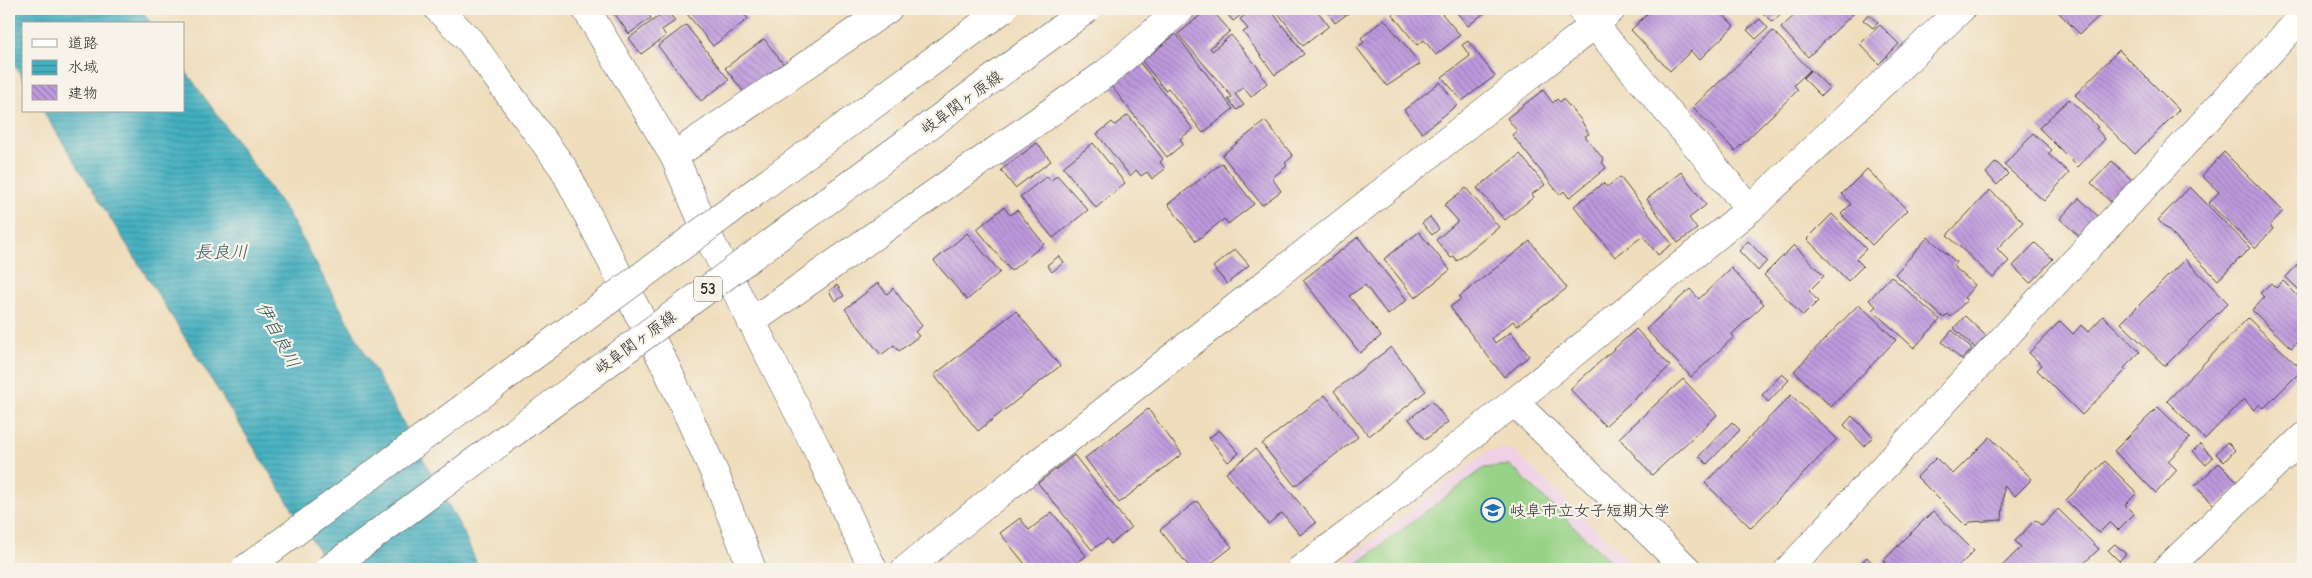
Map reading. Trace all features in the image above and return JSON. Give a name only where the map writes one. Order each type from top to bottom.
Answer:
[{"type":"street","points":[[438,9],[470,41],[564,169],[667,369],[715,474],[752,569]]},
{"type":"street","points":[[586,9],[674,156],[713,246],[817,449],[873,569]]},
{"type":"street","points":[[674,156],[888,9]]},
{"type":"street","points":[[245,569],[1003,9]]},
{"type":"street","name":"岐阜関ヶ原線","points":[[329,569],[1087,9]]},
{"type":"street","points":[[751,322],[1105,74],[1180,9]]},
{"type":"street","points":[[1301,569],[1351,532],[1514,402],[1750,208],[1961,9]]},
{"type":"street","points":[[906,569],[1596,14],[1750,208]]},
{"type":"street","points":[[1789,569],[2303,16]]},
{"type":"street","points":[[1514,402],[1687,569]]},
{"type":"street","points":[[2167,569],[2303,437]]},
{"type":"shaded area","name":"岐阜市立女子短期大学","points":[[1512,449],[1637,569],[1335,569],[1488,451]]},
{"type":"green space","name":"岐阜市立女子短期大学","points":[[1510,465],[1618,569],[1350,569],[1484,468]]},
{"type":"water","points":[[9,9],[141,9],[150,22],[22,22],[22,77],[9,56]]},
{"type":"water","name":"長良川","points":[[185,70],[288,213],[464,533],[479,569],[330,569],[44,112],[185,112]]},
{"type":"building","points":[[644,9],[651,18],[629,34],[612,10]]},
{"type":"building","points":[[683,9],[740,9],[748,19],[713,46]]},
{"type":"building","points":[[1208,9],[1211,9],[1230,31],[1210,48],[1212,51],[1231,35],[1260,70],[1262,73],[1260,74],[1267,83],[1251,97],[1243,87],[1235,94],[1244,105],[1237,110],[1228,99],[1232,97],[1178,34]]},
{"type":"building","points":[[1223,9],[1249,9],[1233,21]]},
{"type":"building","points":[[1253,9],[1259,9],[1263,14],[1270,9],[1304,54],[1275,75],[1243,32],[1248,29],[1240,19]]},
{"type":"building","points":[[1275,9],[1316,9],[1329,26],[1303,46]]},
{"type":"building","points":[[1325,9],[1354,9],[1335,23]]},
{"type":"building","points":[[1398,9],[1438,9],[1460,35],[1436,55],[1424,40],[1417,45],[1392,14]]},
{"type":"building","points":[[1454,9],[1489,9],[1468,26]]},
{"type":"building","points":[[1652,9],[1718,9],[1734,26],[1699,60],[1691,51],[1670,71],[1631,30]]},
{"type":"building","points":[[1759,9],[1786,9],[1772,22]]},
{"type":"building","points":[[1801,9],[1852,9],[1855,12],[1808,57],[1781,28]]},
{"type":"building","points":[[2055,9],[2106,9],[2080,34]]},
{"type":"building","points":[[667,10],[675,21],[662,30],[666,36],[641,54],[629,38]]},
{"type":"building","points":[[1868,14],[1878,23],[1873,28],[1863,20]]},
{"type":"building","points":[[1384,19],[1420,64],[1387,86],[1357,48],[1364,42],[1361,38]]},
{"type":"building","points":[[1760,19],[1768,28],[1756,39],[1747,30]]},
{"type":"building","points":[[686,25],[729,80],[701,101],[658,46]]},
{"type":"building","points":[[1880,25],[1899,44],[1879,64],[1860,44]]},
{"type":"building","points":[[1773,31],[1810,70],[1794,85],[1798,90],[1735,151],[1693,107]]},
{"type":"building","points":[[1176,34],[1233,109],[1203,133],[1168,88],[1165,90],[1142,61]]},
{"type":"building","points":[[764,39],[789,71],[750,100],[725,68]]},
{"type":"building","points":[[1468,41],[1495,76],[1462,101],[1442,77],[1470,56],[1462,45]]},
{"type":"building","points":[[2119,50],[2179,110],[2135,154],[2075,95]]},
{"type":"building","points":[[1140,63],[1193,129],[1180,139],[1183,144],[1167,157],[1111,86]]},
{"type":"building","points":[[1811,70],[1829,88],[1821,96],[1803,78]]},
{"type":"building","points":[[1440,82],[1457,105],[1422,133],[1404,110]]},
{"type":"building","points":[[1543,90],[1553,103],[1557,99],[1560,102],[1563,99],[1581,120],[1589,134],[1585,136],[1604,160],[1602,162],[1606,168],[1569,198],[1564,191],[1560,195],[1512,135],[1517,131],[1507,118]]},
{"type":"building","points":[[2069,99],[2098,127],[2096,128],[2105,139],[2078,167],[2039,128]]},
{"type":"building","points":[[1128,115],[1163,159],[1160,162],[1165,169],[1152,179],[1147,172],[1141,176],[1136,170],[1130,176],[1097,134],[1112,122],[1115,125]]},
{"type":"building","points":[[1265,121],[1293,156],[1285,163],[1287,166],[1272,178],[1281,191],[1262,205],[1222,155]]},
{"type":"building","points":[[2033,133],[2052,150],[2048,154],[2069,173],[2044,201],[2004,165]]},
{"type":"building","points":[[1037,143],[1051,161],[1015,188],[1001,170]]},
{"type":"building","points":[[1093,143],[1125,183],[1096,208],[1063,167]]},
{"type":"building","points":[[2224,152],[2283,211],[2270,225],[2273,229],[2255,248],[2209,203],[2219,192],[2202,176]]},
{"type":"building","points":[[1520,154],[1545,185],[1532,194],[1534,197],[1505,220],[1477,188]]},
{"type":"building","points":[[2112,161],[2135,183],[2114,205],[2091,183]]},
{"type":"building","points":[[1996,162],[2008,174],[1997,185],[1986,173]]},
{"type":"building","points":[[1222,163],[1254,204],[1228,224],[1224,219],[1196,241],[1168,204]]},
{"type":"building","points":[[1867,169],[1907,210],[1872,245],[1841,214],[1851,204],[1842,194]]},
{"type":"building","points":[[1681,172],[1706,205],[1689,218],[1697,229],[1678,243],[1647,199]]},
{"type":"building","points":[[1057,175],[1088,210],[1053,238],[1020,197],[1047,176],[1051,181]]},
{"type":"building","points":[[1620,177],[1672,244],[1658,255],[1643,236],[1615,257],[1574,206],[1603,183],[1607,187]]},
{"type":"building","points":[[2190,187],[2250,248],[2218,280],[2158,220]]},
{"type":"building","points":[[1466,188],[1499,227],[1457,261],[1454,256],[1451,258],[1436,240],[1458,221],[1444,205]]},
{"type":"building","points":[[1990,190],[2023,222],[1997,249],[2009,261],[1993,278],[1947,235]]},
{"type":"building","points":[[2079,198],[2101,219],[2082,239],[2060,219]]},
{"type":"building","points":[[1004,207],[1010,215],[1017,210],[1044,244],[1011,271],[977,229]]},
{"type":"building","points":[[1832,214],[1866,249],[1856,259],[1863,266],[1848,281],[1807,239]]},
{"type":"building","points":[[1430,217],[1439,229],[1432,235],[1422,223]]},
{"type":"building","points":[[1419,232],[1450,270],[1415,298],[1384,259]]},
{"type":"building","points":[[967,233],[1000,272],[967,300],[934,261]]},
{"type":"building","points":[[1358,237],[1407,300],[1388,315],[1365,285],[1349,296],[1381,336],[1360,353],[1303,280]]},
{"type":"building","points":[[1928,237],[1956,262],[1953,266],[1975,285],[1964,298],[1967,300],[1951,317],[1948,314],[1944,318],[1895,274]]},
{"type":"building","points":[[1530,241],[1567,288],[1517,326],[1513,321],[1492,338],[1495,343],[1511,332],[1529,356],[1504,377],[1450,307],[1461,299],[1459,297]]},
{"type":"building","points":[[1748,241],[1767,261],[1758,271],[1739,251]]},
{"type":"building","points":[[2035,243],[2053,259],[2030,283],[2013,266]]},
{"type":"building","points":[[1794,245],[1824,276],[1809,291],[1818,301],[1803,316],[1764,275]]},
{"type":"building","points":[[1235,249],[1249,265],[1227,284],[1213,267]]},
{"type":"building","points":[[1059,256],[1064,262],[1052,272],[1047,265]]},
{"type":"building","points":[[2185,259],[2228,303],[2165,366],[2121,323]]},
{"type":"building","points":[[2303,259],[2303,294],[2286,277]]},
{"type":"building","points":[[1731,268],[1764,304],[1732,334],[1734,337],[1691,377],[1646,329],[1690,289],[1699,299]]},
{"type":"building","points":[[1891,276],[1940,320],[1914,348],[1872,310],[1876,306],[1869,300]]},
{"type":"building","points":[[2283,281],[2303,301],[2303,336],[2291,348],[2252,310],[2264,297],[2260,293],[2271,283],[2276,288]]},
{"type":"building","points":[[878,283],[887,294],[893,288],[922,326],[915,332],[919,336],[899,351],[894,345],[881,355],[845,309]]},
{"type":"building","points":[[837,285],[844,296],[835,301],[829,291]]},
{"type":"building","points":[[1859,304],[1896,340],[1831,407],[1794,371]]},
{"type":"building","points":[[1016,311],[1060,366],[978,431],[934,375]]},
{"type":"building","points":[[1965,316],[1986,336],[1975,348],[1954,328]]},
{"type":"building","points":[[2103,316],[2140,352],[2124,368],[2126,370],[2082,415],[2037,370],[2042,365],[2029,353],[2060,321],[2073,334],[2081,325],[2088,332]]},
{"type":"building","points":[[2248,318],[2302,370],[2264,408],[2260,404],[2254,410],[2244,399],[2205,439],[2167,401]]},
{"type":"building","points":[[1636,329],[1670,366],[1605,426],[1570,389]]},
{"type":"building","points":[[1952,330],[1972,349],[1962,360],[1942,342]]},
{"type":"building","points":[[1391,347],[1426,391],[1369,436],[1334,391]]},
{"type":"building","points":[[1782,374],[1789,380],[1768,402],[1762,395]]},
{"type":"building","points":[[1683,379],[1717,415],[1652,475],[1619,438]]},
{"type":"building","points":[[1325,395],[1358,437],[1295,486],[1262,444]]},
{"type":"building","points":[[1791,395],[1837,439],[1751,528],[1705,483]]},
{"type":"building","points":[[1432,401],[1448,422],[1425,440],[1409,419]]},
{"type":"building","points":[[2158,407],[2190,438],[2168,461],[2177,470],[2156,493],[2114,451]]},
{"type":"building","points":[[1148,409],[1182,454],[1119,503],[1085,458]]},
{"type":"building","points":[[1852,416],[1873,437],[1864,446],[1844,425]]},
{"type":"building","points":[[1732,422],[1740,430],[1707,464],[1699,456]]},
{"type":"building","points":[[1219,430],[1239,453],[1228,462],[1209,438]]},
{"type":"building","points":[[1990,437],[2032,479],[2015,496],[2004,486],[2002,520],[1970,522],[1966,526],[1917,477],[1936,458],[1953,474]]},
{"type":"building","points":[[2227,442],[2235,450],[2224,462],[2216,454]]},
{"type":"building","points":[[2200,444],[2213,457],[2206,465],[2193,451]]},
{"type":"building","points":[[1255,449],[1316,523],[1300,535],[1282,513],[1268,524],[1226,473]]},
{"type":"building","points":[[1074,455],[1131,528],[1111,544],[1107,539],[1092,550],[1038,483]]},
{"type":"building","points":[[2105,461],[2137,493],[2125,505],[2134,514],[2118,530],[2110,522],[2099,533],[2066,500]]},
{"type":"building","points":[[2219,463],[2240,484],[2216,507],[2195,486]]},
{"type":"building","points":[[1197,501],[1232,547],[1204,569],[1191,569],[1160,530]]},
{"type":"building","points":[[2058,509],[2099,549],[2078,569],[1999,569],[2021,547],[2015,541],[2035,520],[2042,526]]},
{"type":"building","points":[[1933,511],[1974,551],[1956,569],[1892,569],[1883,561]]},
{"type":"building","points":[[1052,512],[1086,556],[1069,569],[1029,569],[1000,533],[1020,518],[1029,530]]},
{"type":"building","points":[[2115,544],[2126,554],[2119,561],[2108,550]]},
{"type":"building","points":[[1867,557],[1876,567],[1874,569],[1855,569]]},
{"type":"place","name":"岐阜市立女子短期大学","points":[[1493,510]]},
{"type":"water label","name":"伊自良川","points":[[278,335]]}]
